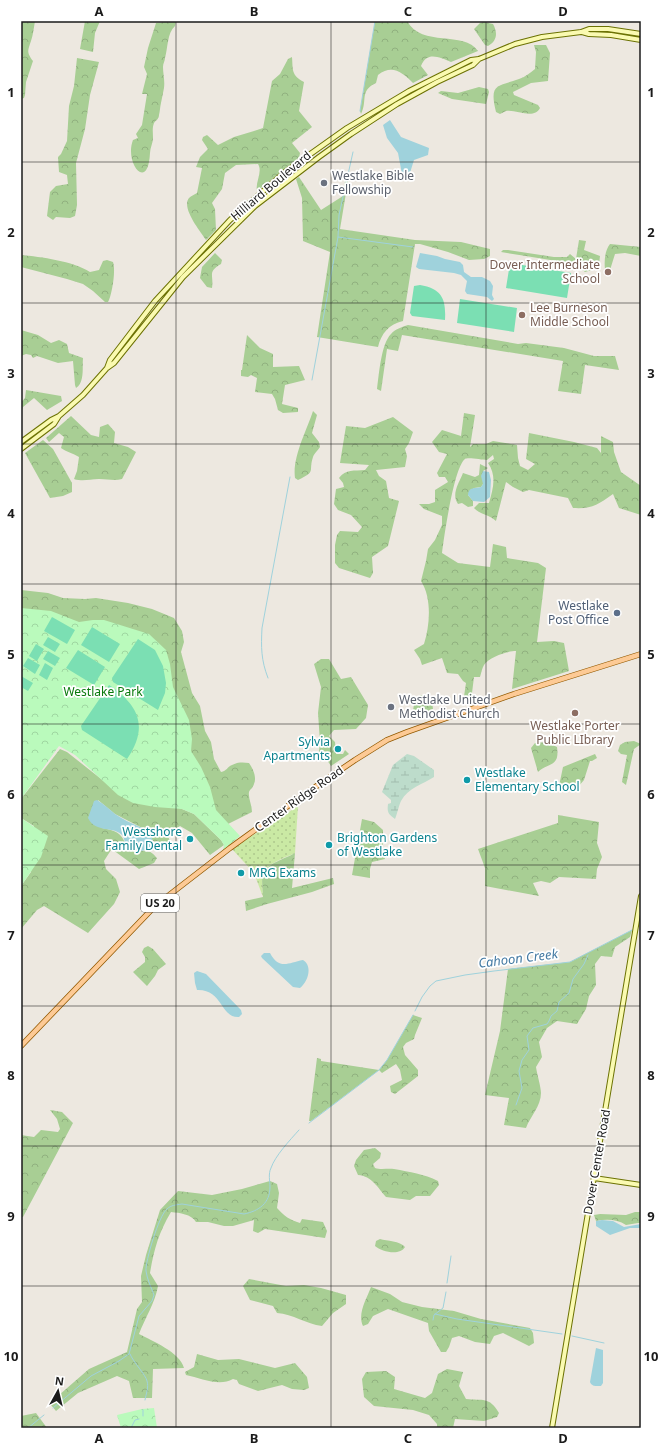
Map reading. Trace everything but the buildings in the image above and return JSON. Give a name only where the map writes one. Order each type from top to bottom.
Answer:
[{"type":"main road","name":"Hilliard Boulevard","points":[[107,368],[110,360],[140,319],[188,264],[230,220],[310,153],[347,128],[398,98],[471,60],[479,59],[527,40],[557,34],[581,32],[589,29],[608,29],[641,34]]},
{"type":"main road","name":"Hilliard Boulevard","points":[[581,32],[641,40]]},
{"type":"main road","name":"Hilliard Boulevard","points":[[21,442],[51,420],[59,416],[83,395],[107,368],[114,364],[183,277],[261,202],[326,151],[351,134],[397,104],[437,82],[473,65],[479,59]]},
{"type":"main road","name":"Hilliard Boulevard","points":[[21,449],[54,424],[59,416]]},
{"type":"main road","name":"Center Ridge Road","points":[[21,1046],[155,906],[230,848],[349,764],[387,740],[407,732],[514,694],[641,654]]},
{"type":"main road","name":"Dover Center Road","points":[[552,1428],[641,896]]},
{"type":"main road","points":[[594,1178],[641,1185]]},
{"type":"green space","points":[[21,21],[35,21],[28,51],[33,61],[26,82],[25,95],[24,98],[21,99]]},
{"type":"green space","points":[[85,21],[100,21],[95,33],[93,52],[80,49]]},
{"type":"green space","points":[[176,21],[175,26],[170,33],[163,64],[164,88],[159,116],[153,127],[153,140],[148,165],[145,171],[141,173],[134,165],[131,149],[133,140],[138,138],[136,134],[142,125],[147,94],[142,94],[147,74],[144,67],[148,48],[156,23]]},
{"type":"green space","points":[[375,21],[407,21],[414,29],[422,34],[432,37],[463,41],[472,45],[478,51],[451,62],[434,56],[427,58],[421,66],[428,75],[413,83],[397,71],[388,70],[383,72],[378,75],[376,83],[367,89],[361,114],[360,111]]},
{"type":"green space","points":[[484,22],[493,24],[496,31],[495,39],[488,46],[485,45],[474,29],[480,23]]},
{"type":"green space","points":[[534,45],[546,45],[550,53],[548,81],[531,83],[513,92],[514,95],[538,105],[540,108],[534,113],[529,114],[510,111],[500,114],[496,112],[494,91],[500,85],[523,77],[535,69],[536,52]]},
{"type":"green space","points":[[292,57],[294,72],[297,77],[304,82],[299,111],[312,127],[292,143],[300,153],[299,158],[257,191],[260,170],[258,164],[236,165],[225,173],[222,189],[212,203],[215,209],[216,230],[206,240],[192,219],[187,208],[189,198],[197,193],[202,168],[196,167],[200,157],[208,149],[202,140],[203,137],[207,135],[218,145],[234,137],[263,128],[272,81],[280,74],[288,59]]},
{"type":"green space","points":[[77,58],[99,62],[90,95],[85,129],[76,163],[77,205],[75,216],[70,218],[56,217],[53,220],[47,216],[50,192],[56,186],[68,184],[67,175],[59,172],[58,157],[67,141],[69,106],[74,86]]},
{"type":"green space","points":[[479,87],[488,89],[489,92],[486,104],[452,99],[438,93],[441,91],[458,93]]},
{"type":"green space","points":[[346,174],[349,175],[340,229],[415,240],[461,242],[490,249],[490,256],[484,259],[469,260],[448,252],[415,244],[403,321],[394,324],[386,330],[378,347],[317,337],[330,252],[303,241],[302,198],[296,179],[299,177],[321,210],[343,196]]},
{"type":"green space","points":[[579,240],[586,241],[584,250],[600,256],[599,264],[595,269],[585,272],[575,264],[501,252],[503,250],[508,250],[554,257],[567,257],[570,254],[576,259]]},
{"type":"green space","points":[[610,244],[641,247],[641,256],[625,253],[615,254],[610,270],[605,269],[605,256]]},
{"type":"green space","points":[[215,253],[222,260],[221,264],[214,269],[212,274],[212,288],[207,287],[200,278],[202,267]]},
{"type":"green space","points":[[21,255],[66,262],[90,272],[99,270],[103,261],[107,260],[113,262],[113,282],[108,302],[105,302],[83,284],[21,267]]},
{"type":"green space","points":[[510,263],[571,273],[567,298],[506,288]]},
{"type":"green space","points":[[420,285],[434,289],[442,296],[445,307],[445,320],[412,316],[410,313],[414,286]]},
{"type":"green space","points":[[460,299],[517,308],[514,332],[457,323]]},
{"type":"green space","points":[[408,325],[518,344],[526,343],[564,348],[594,356],[615,356],[619,370],[585,365],[581,394],[558,391],[563,361],[402,335],[398,351],[387,349],[381,391],[377,389],[381,360],[385,345],[393,332]]},
{"type":"green space","points":[[21,330],[38,335],[51,343],[59,340],[67,344],[69,353],[83,358],[82,378],[81,382],[76,388],[73,361],[58,363],[37,356],[33,358],[31,355],[26,354],[21,356]]},
{"type":"green space","points":[[247,335],[260,348],[273,354],[273,367],[299,366],[305,380],[285,385],[282,404],[298,408],[298,412],[283,413],[278,410],[272,394],[255,392],[257,378],[251,375],[248,377],[241,376]]},
{"type":"green space","points":[[26,390],[61,396],[62,401],[47,410],[34,398],[23,407],[21,413],[21,403],[25,398]]},
{"type":"green space","points":[[313,411],[317,415],[312,433],[319,442],[320,447],[313,457],[310,473],[298,480],[295,478],[296,461]]},
{"type":"green space","points":[[464,413],[475,415],[470,447],[473,444],[486,444],[493,441],[517,445],[520,466],[528,470],[535,464],[526,459],[529,433],[597,448],[601,453],[601,436],[613,442],[614,452],[621,472],[641,486],[641,515],[619,508],[613,494],[594,506],[573,508],[568,498],[529,490],[523,492],[506,482],[496,521],[474,508],[479,503],[489,503],[493,488],[493,473],[488,463],[494,459],[493,455],[487,460],[472,458],[465,459],[461,465],[453,488],[442,553],[458,563],[490,567],[493,544],[506,547],[507,558],[538,563],[546,568],[537,642],[554,641],[564,643],[569,671],[512,689],[516,651],[503,653],[486,662],[483,666],[480,677],[474,677],[471,701],[463,703],[466,683],[458,674],[447,673],[442,658],[422,665],[414,650],[424,644],[428,629],[429,612],[427,595],[421,581],[428,549],[435,540],[442,525],[442,516],[424,509],[419,504],[429,504],[435,502],[435,490],[448,482],[445,477],[439,477],[437,473],[447,454],[439,452],[432,442],[442,430],[461,436]]},
{"type":"green space","points":[[71,416],[91,435],[99,437],[100,427],[108,424],[115,432],[114,443],[128,447],[136,452],[122,479],[74,479],[79,457],[61,448],[64,437],[59,433],[49,442],[46,438]]},
{"type":"green space","points":[[393,417],[413,432],[405,449],[407,456],[405,467],[376,470],[379,476],[386,481],[389,498],[399,501],[388,546],[372,557],[373,573],[370,578],[339,568],[335,563],[335,545],[337,535],[340,531],[358,532],[362,527],[351,515],[338,510],[334,504],[336,489],[344,487],[339,478],[344,473],[365,470],[369,465],[340,463],[346,426],[365,428]]},
{"type":"green space","points":[[43,440],[53,449],[72,483],[72,492],[63,496],[50,498],[25,453]]},
{"type":"green space","points":[[480,464],[488,468],[483,471],[483,484],[481,487],[474,488],[468,495],[473,501],[473,506],[468,507],[462,503],[458,504],[455,492],[463,473],[475,477],[479,475]]},
{"type":"green space","points":[[21,590],[48,593],[63,598],[96,598],[128,603],[152,609],[174,618],[182,631],[184,642],[181,652],[192,693],[200,706],[205,731],[211,742],[214,759],[221,772],[240,762],[249,763],[253,770],[255,781],[253,787],[249,791],[252,812],[226,825],[78,624],[21,610]]},
{"type":"green space","name":"Westlake Park","points":[[21,608],[51,611],[79,622],[104,620],[149,634],[166,650],[170,664],[173,687],[189,720],[192,739],[191,751],[201,767],[210,787],[216,810],[240,836],[223,850],[224,845],[221,840],[194,814],[182,809],[155,807],[133,803],[118,795],[75,755],[59,746],[21,799]]},
{"type":"green space","points":[[52,617],[75,630],[67,644],[44,631]]},
{"type":"green space","points":[[92,627],[120,644],[109,662],[81,645]]},
{"type":"green space","points":[[48,637],[60,644],[55,652],[43,645]]},
{"type":"green space","points":[[138,639],[155,650],[163,666],[166,683],[165,693],[158,710],[113,682],[112,678]]},
{"type":"green space","points":[[36,644],[44,649],[37,661],[29,656]]},
{"type":"green space","points":[[78,650],[105,667],[94,685],[66,668]]},
{"type":"green space","points":[[48,651],[60,658],[55,666],[43,659]]},
{"type":"green space","points":[[28,658],[40,665],[35,674],[23,666]]},
{"type":"green space","points":[[321,659],[329,659],[341,679],[351,677],[368,705],[366,718],[356,729],[334,730],[329,736],[335,742],[336,754],[343,754],[345,750],[349,754],[331,766],[325,757],[318,761],[320,742],[318,713],[321,687],[314,664]]},
{"type":"green space","points":[[45,663],[53,668],[47,680],[39,675]]},
{"type":"green space","points":[[21,676],[33,683],[28,691],[21,687]]},
{"type":"green space","points":[[109,685],[128,700],[138,718],[138,737],[127,759],[82,730],[81,726]]},
{"type":"green space","points":[[421,695],[430,697],[433,709],[421,716],[412,717],[415,698]]},
{"type":"green space","points":[[634,741],[641,744],[634,749],[626,785],[622,782],[627,755],[621,754],[618,751],[620,745],[625,742]]},
{"type":"green space","points":[[546,742],[557,747],[557,758],[555,762],[538,772],[531,748],[535,743]]},
{"type":"green space","points":[[60,749],[67,752],[110,786],[194,814],[221,840],[224,845],[210,855],[192,833],[180,826],[167,835],[173,846],[153,841],[146,830],[115,814],[98,800],[102,828],[111,830],[120,835],[126,845],[143,851],[149,851],[157,858],[154,863],[139,869],[111,850],[104,861],[106,869],[116,879],[120,892],[114,904],[88,933],[44,906],[37,910],[21,929],[21,886],[31,872],[34,826],[21,818],[21,799]]},
{"type":"green space","points":[[407,754],[414,756],[434,770],[434,777],[412,790],[404,797],[400,803],[395,819],[389,814],[388,811],[388,804],[391,803],[391,800],[382,792],[393,765]]},
{"type":"green space","points":[[595,754],[597,758],[590,761],[584,780],[578,787],[559,786],[563,767]]},
{"type":"green space","points":[[298,806],[295,853],[277,861],[265,870],[262,879],[263,897],[254,873],[232,849]]},
{"type":"green space","points":[[558,815],[599,822],[597,843],[602,857],[597,869],[596,879],[559,877],[550,883],[541,881],[533,883],[539,896],[485,886],[485,868],[478,849],[558,823]]},
{"type":"green space","points":[[21,818],[48,836],[41,857],[21,886]]},
{"type":"green space","points":[[362,819],[374,822],[383,830],[383,851],[385,859],[372,862],[370,878],[352,875]]},
{"type":"green space","points":[[295,853],[292,888],[333,878],[334,884],[246,911],[245,901],[263,897],[262,879],[265,870],[272,864]]},
{"type":"green space","points":[[632,930],[630,937],[615,947],[612,957],[601,956],[595,964],[596,985],[589,996],[586,1009],[577,1024],[557,1021],[547,1028],[539,1042],[542,1057],[536,1067],[541,1090],[541,1098],[526,1128],[504,1125],[509,1098],[485,1095],[500,1031],[508,969],[570,962]]},
{"type":"green space","points":[[148,946],[153,949],[166,964],[158,970],[147,986],[133,972],[145,962],[145,957],[142,952],[144,948]]},
{"type":"green space","points":[[413,1015],[422,1018],[414,1039],[406,1043],[403,1047],[405,1055],[418,1070],[418,1076],[395,1094],[391,1092],[390,1086],[402,1080],[400,1070],[396,1064],[382,1073],[379,1070],[387,1060]]},
{"type":"green space","points":[[317,1058],[321,1059],[321,1061],[379,1070],[309,1121]]},
{"type":"green space","points":[[50,1110],[62,1112],[73,1123],[23,1217],[21,1217],[21,1135],[34,1137],[41,1130],[58,1132],[60,1129],[57,1119]]},
{"type":"green space","points":[[375,1148],[381,1153],[380,1158],[373,1164],[375,1168],[411,1172],[438,1181],[439,1185],[430,1196],[416,1196],[410,1200],[386,1197],[371,1180],[358,1175],[354,1166],[356,1160],[364,1150]]},
{"type":"green space","points":[[270,1181],[277,1184],[279,1193],[277,1208],[293,1221],[300,1223],[302,1219],[323,1222],[327,1231],[325,1238],[265,1229],[258,1233],[253,1231],[254,1220],[233,1226],[224,1226],[208,1222],[196,1222],[191,1217],[182,1213],[171,1212],[155,1248],[150,1273],[158,1286],[157,1292],[139,1334],[171,1352],[177,1357],[184,1368],[153,1369],[152,1398],[133,1398],[129,1381],[117,1376],[78,1393],[56,1411],[50,1404],[51,1402],[89,1369],[127,1352],[137,1309],[142,1302],[141,1276],[160,1210],[178,1191],[212,1195],[242,1189]]},
{"type":"green space","points":[[641,1212],[641,1223],[626,1225],[611,1220],[596,1221],[594,1215],[626,1215]]},
{"type":"green space","points":[[380,1239],[397,1242],[405,1247],[403,1250],[395,1252],[382,1250],[375,1246],[376,1241]]},
{"type":"green space","points":[[249,1279],[286,1286],[304,1285],[321,1288],[346,1295],[346,1304],[333,1313],[322,1326],[316,1325],[289,1315],[277,1313],[273,1306],[250,1300],[243,1286]]},
{"type":"green space","points":[[371,1287],[390,1294],[402,1302],[422,1307],[454,1311],[481,1319],[530,1328],[533,1333],[534,1343],[529,1346],[503,1333],[494,1336],[490,1344],[475,1342],[459,1336],[452,1338],[446,1352],[441,1352],[429,1331],[428,1323],[388,1309],[373,1316],[368,1324],[363,1326],[361,1321],[362,1311]]},
{"type":"green space","points":[[197,1354],[218,1360],[239,1359],[275,1368],[295,1363],[307,1377],[309,1388],[304,1390],[292,1389],[282,1385],[258,1391],[239,1384],[237,1380],[233,1379],[216,1382],[186,1375],[185,1372],[194,1367]]},
{"type":"green space","points":[[447,1369],[463,1372],[459,1386],[466,1399],[485,1400],[489,1402],[499,1413],[497,1417],[484,1421],[455,1419],[453,1428],[437,1428],[437,1424],[429,1415],[413,1410],[374,1406],[364,1397],[362,1379],[366,1372],[386,1371],[395,1377],[394,1389],[425,1398],[432,1393],[438,1374]]},
{"type":"green space","points":[[154,1408],[157,1428],[121,1428],[117,1415],[142,1409]]},
{"type":"green space","points":[[36,1413],[47,1428],[21,1428],[21,1416]]},
{"type":"water","points":[[390,120],[401,137],[429,148],[428,155],[414,160],[409,176],[402,174],[398,153],[387,138],[383,125]]},
{"type":"water","points":[[420,253],[460,262],[463,265],[464,272],[471,277],[482,277],[490,281],[493,286],[492,295],[494,299],[492,301],[487,297],[467,294],[465,291],[467,281],[461,275],[419,269],[416,267]]},
{"type":"water","points":[[483,471],[489,472],[491,480],[490,497],[484,502],[473,501],[468,495],[469,492],[473,488],[481,487],[483,484],[481,476]]},
{"type":"water","points":[[97,800],[118,816],[148,832],[152,840],[150,847],[141,851],[131,849],[126,846],[123,836],[119,833],[100,828],[91,823],[88,818],[94,801]]},
{"type":"water","points":[[264,953],[270,953],[277,962],[284,964],[303,960],[308,966],[309,970],[303,985],[300,988],[293,987],[262,958],[261,956]]},
{"type":"water","points":[[197,971],[206,974],[241,1010],[242,1014],[239,1017],[228,1013],[217,998],[212,994],[197,990],[194,973]]},
{"type":"water","points":[[596,1221],[613,1221],[624,1227],[641,1224],[641,1228],[630,1228],[610,1235],[596,1226]]},
{"type":"water","points":[[596,1348],[603,1350],[603,1383],[601,1386],[593,1385],[590,1382]]},
{"type":"waterway","points":[[360,111],[375,21]]},
{"type":"waterway","points":[[312,380],[338,237],[339,215],[353,152]]},
{"type":"waterway","points":[[338,237],[413,247]]},
{"type":"waterway","points":[[268,678],[262,653],[262,628],[290,477]]},
{"type":"waterway","name":"Cahoon Creek","points":[[415,1011],[422,997],[430,986],[436,981],[465,975],[570,962],[632,930]]},
{"type":"waterway","points":[[516,1105],[522,1088],[519,1071],[522,1060],[529,1050],[527,1036],[533,1028],[547,1024],[551,1016],[557,1011],[559,1002],[569,993],[573,979],[584,964],[588,955]]},
{"type":"waterway","name":"Cahoon Creek","points":[[309,1123],[379,1070],[387,1060],[413,1015]]},
{"type":"waterway","name":"Cahoon Creek","points":[[53,1408],[91,1376],[129,1354],[139,1316],[152,1301],[154,1295],[147,1277],[146,1266],[160,1220],[167,1209],[172,1206],[182,1204],[244,1214],[254,1211],[263,1205],[268,1198],[270,1187],[270,1170],[273,1163],[283,1148],[299,1130]]},
{"type":"waterway","points":[[447,1283],[451,1256]]},
{"type":"waterway","points":[[433,1320],[434,1315],[443,1308],[446,1292]]},
{"type":"waterway","points":[[435,1314],[457,1319],[562,1334]]},
{"type":"waterway","points":[[572,1336],[604,1343]]},
{"type":"waterway","points":[[130,1354],[148,1383],[145,1400]]},
{"type":"waterway","points":[[143,1410],[143,1416]]},
{"type":"waterway","name":"Cahoon Creek","points":[[28,1428],[44,1415]]},
{"type":"waterway","points":[[131,1428],[135,1420],[139,1419]]},
{"type":"place","name":"Westlake Bible Fellowship","points":[[324,183]]},
{"type":"place","name":"Dover Intermediate School","points":[[608,272]]},
{"type":"place","name":"Lee Burneson Middle School","points":[[522,315]]},
{"type":"place","name":"Westlake Post Office","points":[[617,613]]},
{"type":"place","name":"Westlake United Methodist Church","points":[[391,707]]},
{"type":"place","name":"Westlake Porter Public LIbrary","points":[[575,713]]},
{"type":"place","name":"Sylvia Apartments","points":[[338,749]]},
{"type":"place","name":"Westlake Elementary School","points":[[467,780]]},
{"type":"place","name":"Westshore Family Dental","points":[[190,839]]},
{"type":"place","name":"Brighton Gardens of Westlake","points":[[329,845]]},
{"type":"place","name":"MRG Exams","points":[[241,873]]}]
